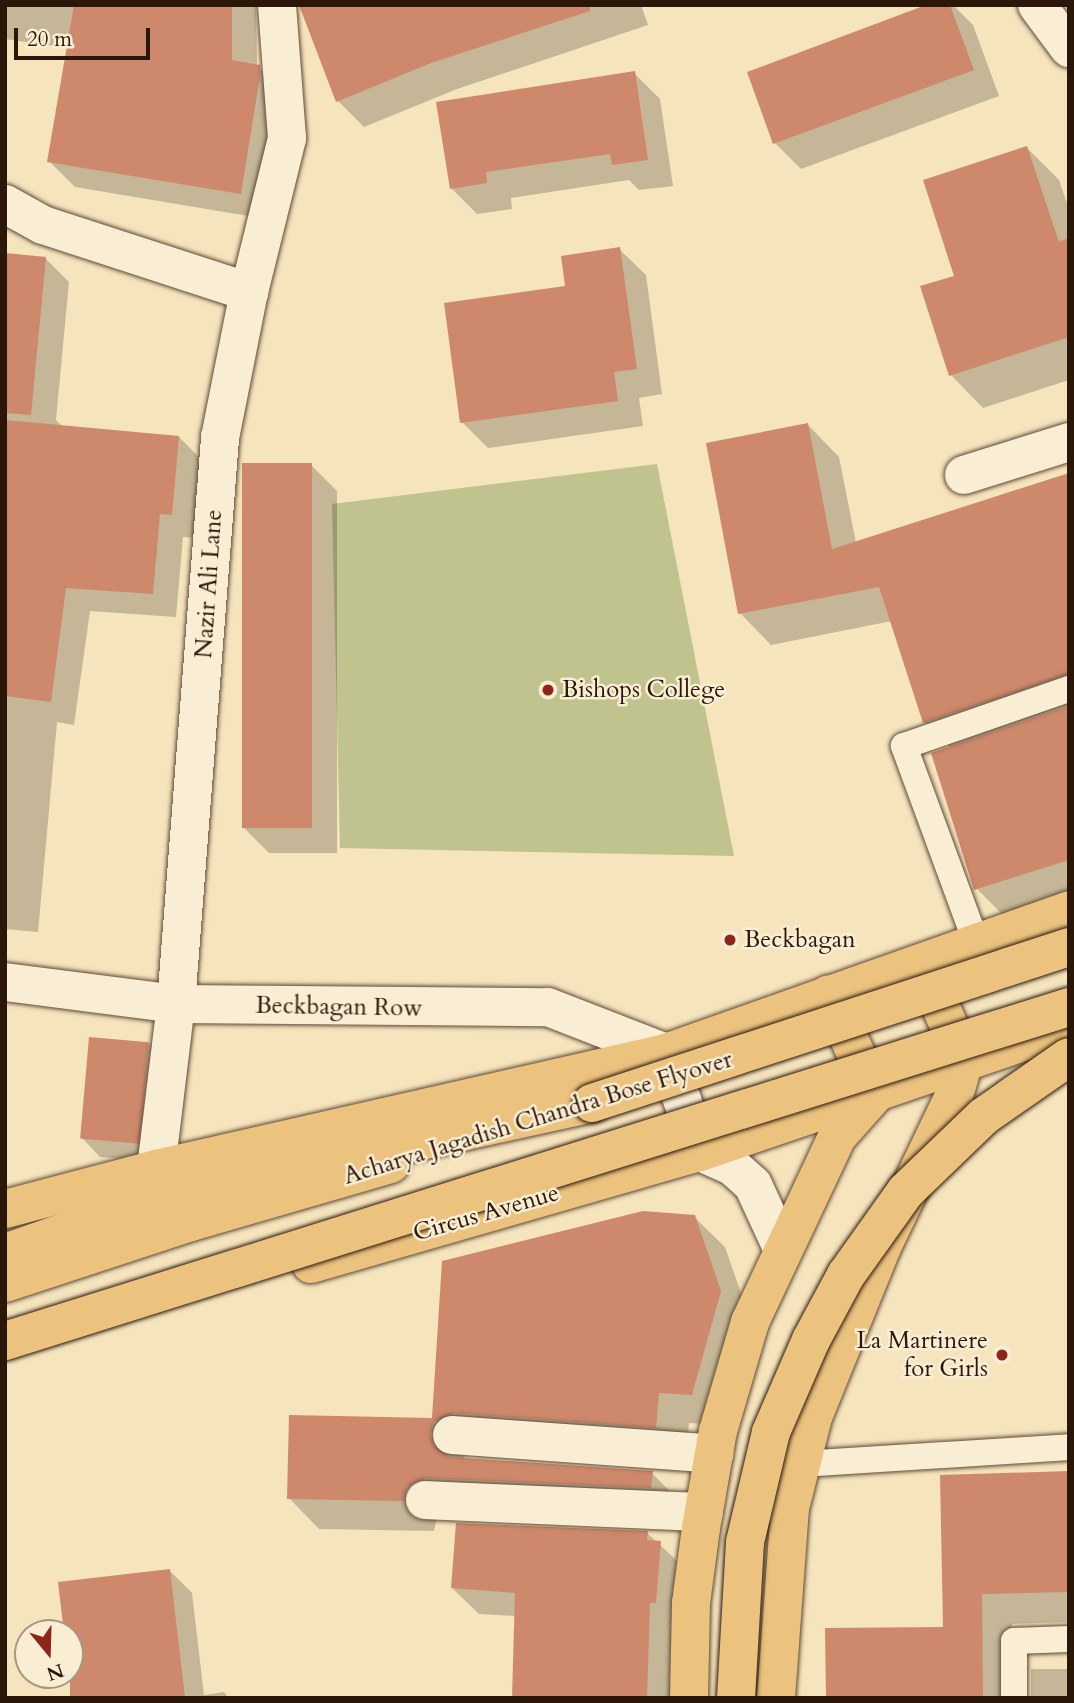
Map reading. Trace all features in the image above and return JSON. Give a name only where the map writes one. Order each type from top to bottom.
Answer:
[{"type":"main road","points":[[5,1209],[156,1168],[666,1053],[1069,910]]},
{"type":"main road","name":"Acharya Jagadish Chandra Bose Flyover","points":[[5,1283],[191,1222],[592,1102],[1069,947]]},
{"type":"main road","points":[[776,1698],[790,1508],[813,1417],[852,1320],[954,1096],[964,1061],[921,961]]},
{"type":"main road","points":[[689,1698],[691,1603],[704,1512],[714,1454],[750,1322],[837,1137],[875,1094],[828,994]]},
{"type":"main road","points":[[5,1341],[1069,1007]]},
{"type":"main road","name":"Circus Avenue","points":[[5,1360],[318,1262],[701,1152],[1069,1026]]},
{"type":"main road","points":[[736,1698],[745,1542],[771,1432],[811,1340],[846,1275],[906,1191],[984,1116],[1069,1057]]},
{"type":"main road","points":[[5,1252],[161,1198],[592,1102]]},
{"type":"street","name":"Nazir Ali Lane","points":[[156,1168],[176,1004],[220,438],[249,292],[286,138],[277,5]]},
{"type":"street","points":[[5,204],[43,225],[249,292]]},
{"type":"street","points":[[964,475],[1069,442]]},
{"type":"street","name":"Beckbagan Row","points":[[5,982],[176,1004],[548,1007],[666,1053]]},
{"type":"street","points":[[666,1053],[701,1152],[732,1166],[753,1185],[783,1250]]},
{"type":"street","points":[[452,1434],[714,1454]]},
{"type":"street","points":[[425,1500],[704,1512]]},
{"type":"lane","points":[[976,942],[904,746],[1069,688]]},
{"type":"lane","points":[[800,1464],[1069,1447]]},
{"type":"lane","points":[[1014,1698],[1014,1642],[1069,1639]]},
{"type":"green space","points":[[657,464],[734,856],[340,848],[332,504]]},
{"type":"building","points":[[74,5],[232,5],[232,60],[260,65],[241,194],[47,162]]},
{"type":"building","points":[[299,5],[589,5],[590,11],[431,63],[336,102]]},
{"type":"building","points":[[926,5],[950,5],[974,70],[773,144],[747,72]]},
{"type":"building","points":[[635,71],[648,160],[612,165],[610,154],[486,172],[487,183],[450,189],[436,102]]},
{"type":"building","points":[[1027,146],[1059,242],[1069,238],[1069,337],[949,376],[920,286],[954,276],[923,180]]},
{"type":"building","points":[[620,247],[637,369],[614,372],[618,401],[460,423],[444,303],[565,286],[561,256]]},
{"type":"building","points":[[5,253],[46,257],[31,415],[5,413]]},
{"type":"building","points":[[5,420],[179,436],[172,515],[160,514],[153,594],[66,588],[51,702],[5,696]]},
{"type":"building","points":[[808,423],[832,549],[1069,473],[1069,674],[923,723],[879,587],[738,614],[706,443]]},
{"type":"building","points":[[242,463],[312,463],[312,828],[242,828]]},
{"type":"building","points":[[1069,706],[1069,860],[974,890],[931,753]]},
{"type":"building","points":[[89,1037],[149,1042],[140,1144],[80,1139]]},
{"type":"building","points":[[643,1211],[695,1215],[721,1291],[692,1395],[659,1393],[656,1428],[454,1413],[434,1422],[430,1434],[433,1445],[450,1457],[653,1471],[651,1488],[426,1478],[407,1488],[403,1501],[287,1499],[289,1415],[432,1418],[442,1261]]},
{"type":"building","points":[[1069,1471],[1069,1592],[982,1594],[983,1698],[826,1698],[825,1628],[943,1627],[940,1475]]},
{"type":"building","points":[[456,1523],[648,1531],[647,1540],[661,1541],[656,1603],[650,1603],[647,1698],[512,1698],[515,1593],[451,1588]]},
{"type":"building","points":[[170,1569],[185,1698],[70,1698],[70,1689],[84,1689],[84,1619],[62,1619],[58,1582]]},
{"type":"place","name":"Bishops College","points":[[548,690]]},
{"type":"place","name":"Beckbagan","points":[[730,940]]},
{"type":"place","name":"La Martinere for Girls","points":[[1002,1355]]}]
